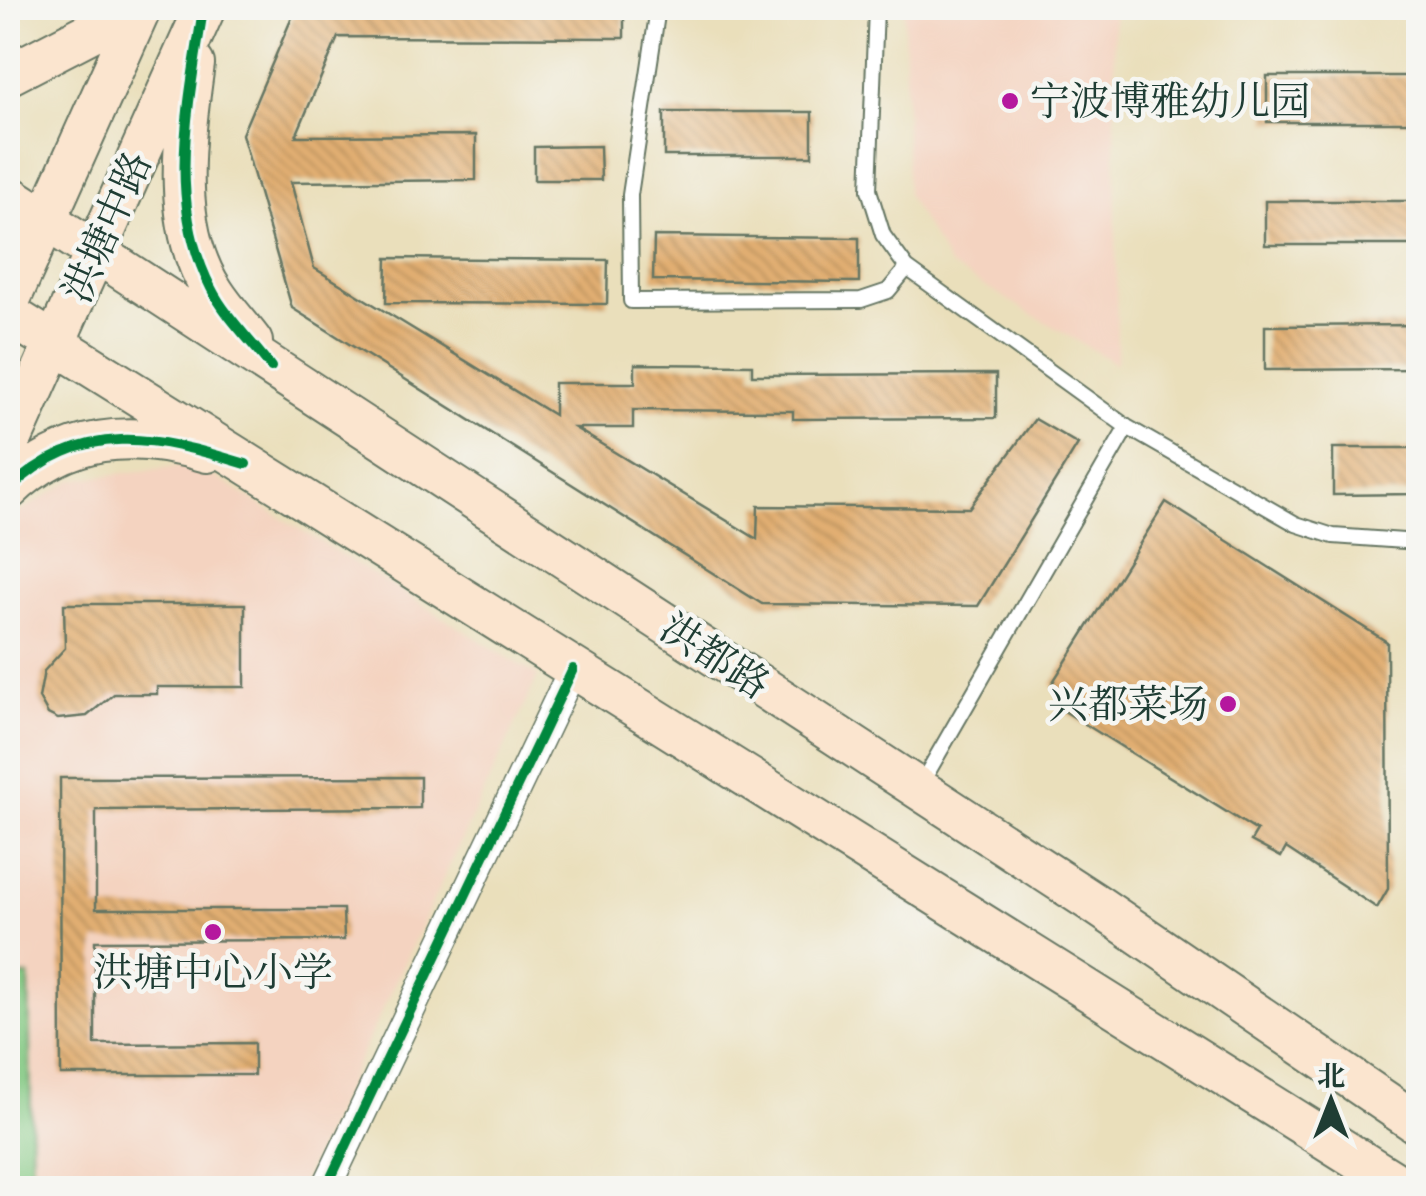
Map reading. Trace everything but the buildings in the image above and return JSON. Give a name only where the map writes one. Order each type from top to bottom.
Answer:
[{"type":"main road","points":[[8,75],[96,30],[122,8]]},
{"type":"main road","name":"洪塘中路","points":[[8,304],[140,8]]},
{"type":"main road","points":[[204,12],[185,140],[185,199],[193,243],[212,290],[272,367]]},
{"type":"main road","name":"洪塘中路","points":[[8,446],[204,12]]},
{"type":"main road","name":"洪都路","points":[[8,195],[918,788],[1418,1124]]},
{"type":"main road","points":[[8,314],[1404,1188]]},
{"type":"main road","points":[[8,490],[36,463],[114,438],[149,438],[246,464]]},
{"type":"street","points":[[326,1188],[573,669]]},
{"type":"lane","points":[[658,8],[630,195],[631,301],[861,300],[888,291],[906,268]]},
{"type":"lane","points":[[876,8],[870,190],[882,235],[906,268],[1127,427],[1296,524],[1333,536],[1418,542]]},
{"type":"lane","points":[[918,788],[1127,427]]},
{"type":"shaded area","name":"宁波博雅幼儿园","points":[[904,8],[1114,8],[1117,364],[950,266],[907,195]]},
{"type":"shaded area","name":"洪塘中心小学","points":[[194,464],[538,676],[299,1188],[8,1188],[8,519],[72,480]]},
{"type":"green space","points":[[8,976],[29,976],[32,1188],[8,1188]]},
{"type":"cycle path","points":[[202,16],[187,119],[185,188],[189,222],[197,256],[211,288],[271,367]]},
{"type":"cycle path","points":[[8,490],[36,467],[92,443],[151,441],[246,464]]},
{"type":"cycle path","points":[[326,1188],[573,669]]},
{"type":"place","name":"宁波博雅幼儿园","points":[[1010,101]]},
{"type":"place","name":"兴都菜场","points":[[1228,704]]},
{"type":"place","name":"洪塘中心小学","points":[[213,932]]}]
